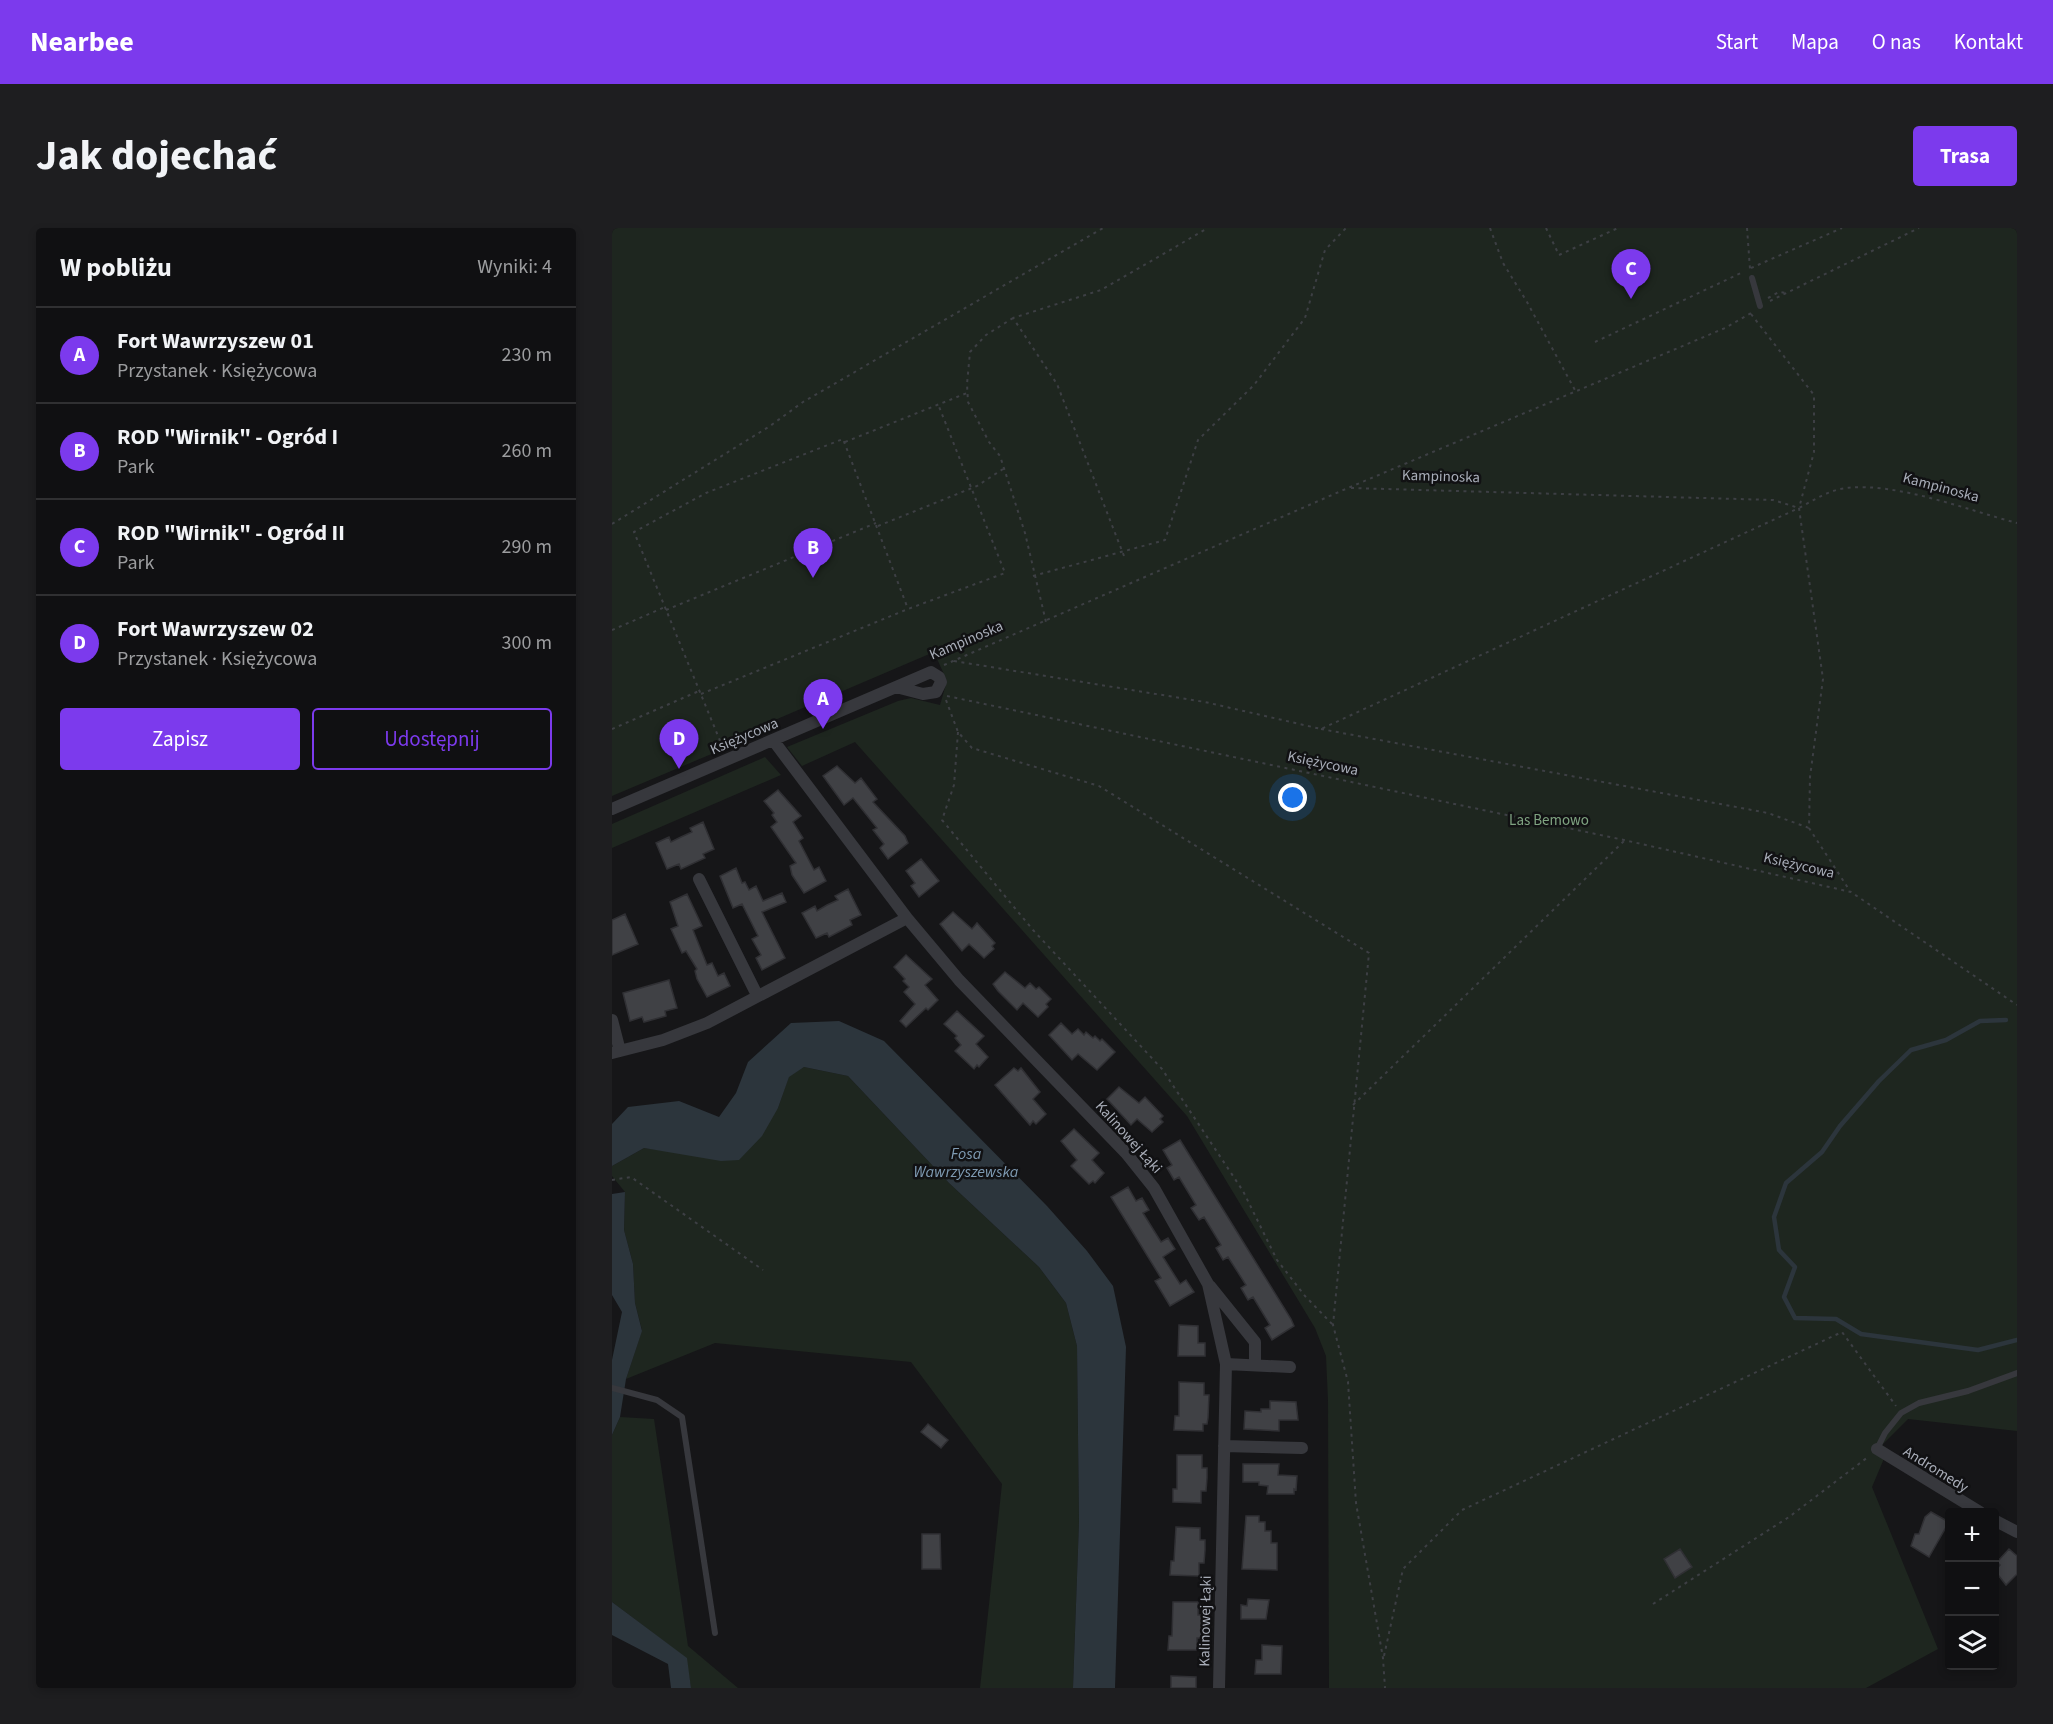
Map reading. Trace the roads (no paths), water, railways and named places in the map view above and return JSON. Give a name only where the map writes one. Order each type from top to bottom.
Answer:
[{"type":"street","name":"Kampinoska","points":[[931,672],[939,677],[941,694],[923,694],[896,687],[931,672]]},
{"type":"street","name":"Księżycowa","points":[[612,809],[896,687]]},
{"type":"street","name":"Kalinowej Łąki","points":[[772,740],[907,918],[959,980],[1126,1153],[1154,1188],[1208,1284],[1226,1364],[1219,1688]]},
{"type":"street","points":[[699,879],[757,995]]},
{"type":"street","points":[[612,1020],[616,1052],[663,1040],[707,1023],[907,918]]},
{"type":"street","points":[[1208,1284],[1255,1342],[1255,1365]]},
{"type":"street","points":[[1226,1364],[1290,1367]]},
{"type":"street","points":[[1224,1446],[1302,1448]]},
{"type":"street","name":"Andromedy","points":[[1877,1449],[1973,1508]]},
{"type":"street","points":[[1999,1522],[2017,1532]]},
{"type":"lane","points":[[1752,278],[1763,305]]},
{"type":"lane","points":[[1877,1449],[1885,1432],[1901,1413],[1919,1403],[1968,1391],[2017,1373]]},
{"type":"lane","points":[[612,1388],[657,1400],[682,1417],[714,1633]]},
{"type":"water","name":"Fosa Wawrzyszewska","points":[[839,1021],[884,1041],[1047,1206],[1087,1251],[1113,1286],[1126,1347],[1115,1688],[1073,1688],[1079,1522],[1077,1346],[1066,1303],[1039,1267],[949,1183],[848,1076],[804,1067],[789,1077],[778,1108],[762,1136],[739,1160],[721,1161],[644,1148],[612,1166],[612,1124],[628,1107],[679,1101],[719,1117],[736,1093],[748,1062],[791,1023]]},
{"type":"water","points":[[625,1192],[624,1230],[633,1264],[635,1303],[642,1331],[626,1379],[620,1417],[612,1435],[612,1360],[622,1312],[612,1295],[612,1194]]},
{"type":"water","points":[[612,1602],[687,1658],[691,1688],[671,1688],[668,1664],[612,1635]]},
{"type":"waterway","points":[[2006,1020],[1980,1021],[1946,1040],[1911,1050],[1879,1081],[1840,1126],[1822,1152],[1786,1183],[1774,1217],[1779,1250],[1795,1267],[1784,1297],[1795,1318],[1836,1319],[1861,1334],[1978,1350],[2017,1340]]},
{"type":"place","name":"ROD \"Wirnik\" - Ogród II","points":[[1631,299]]},
{"type":"place","name":"ROD \"Wirnik\" - Ogród I","points":[[813,578]]},
{"type":"place","name":"Fort Wawrzyszew 01","points":[[823,729]]},
{"type":"place","name":"Fort Wawrzyszew 02","points":[[679,769]]},
{"type":"park label","name":"Las Bemowo","points":[[1549,820]]}]
